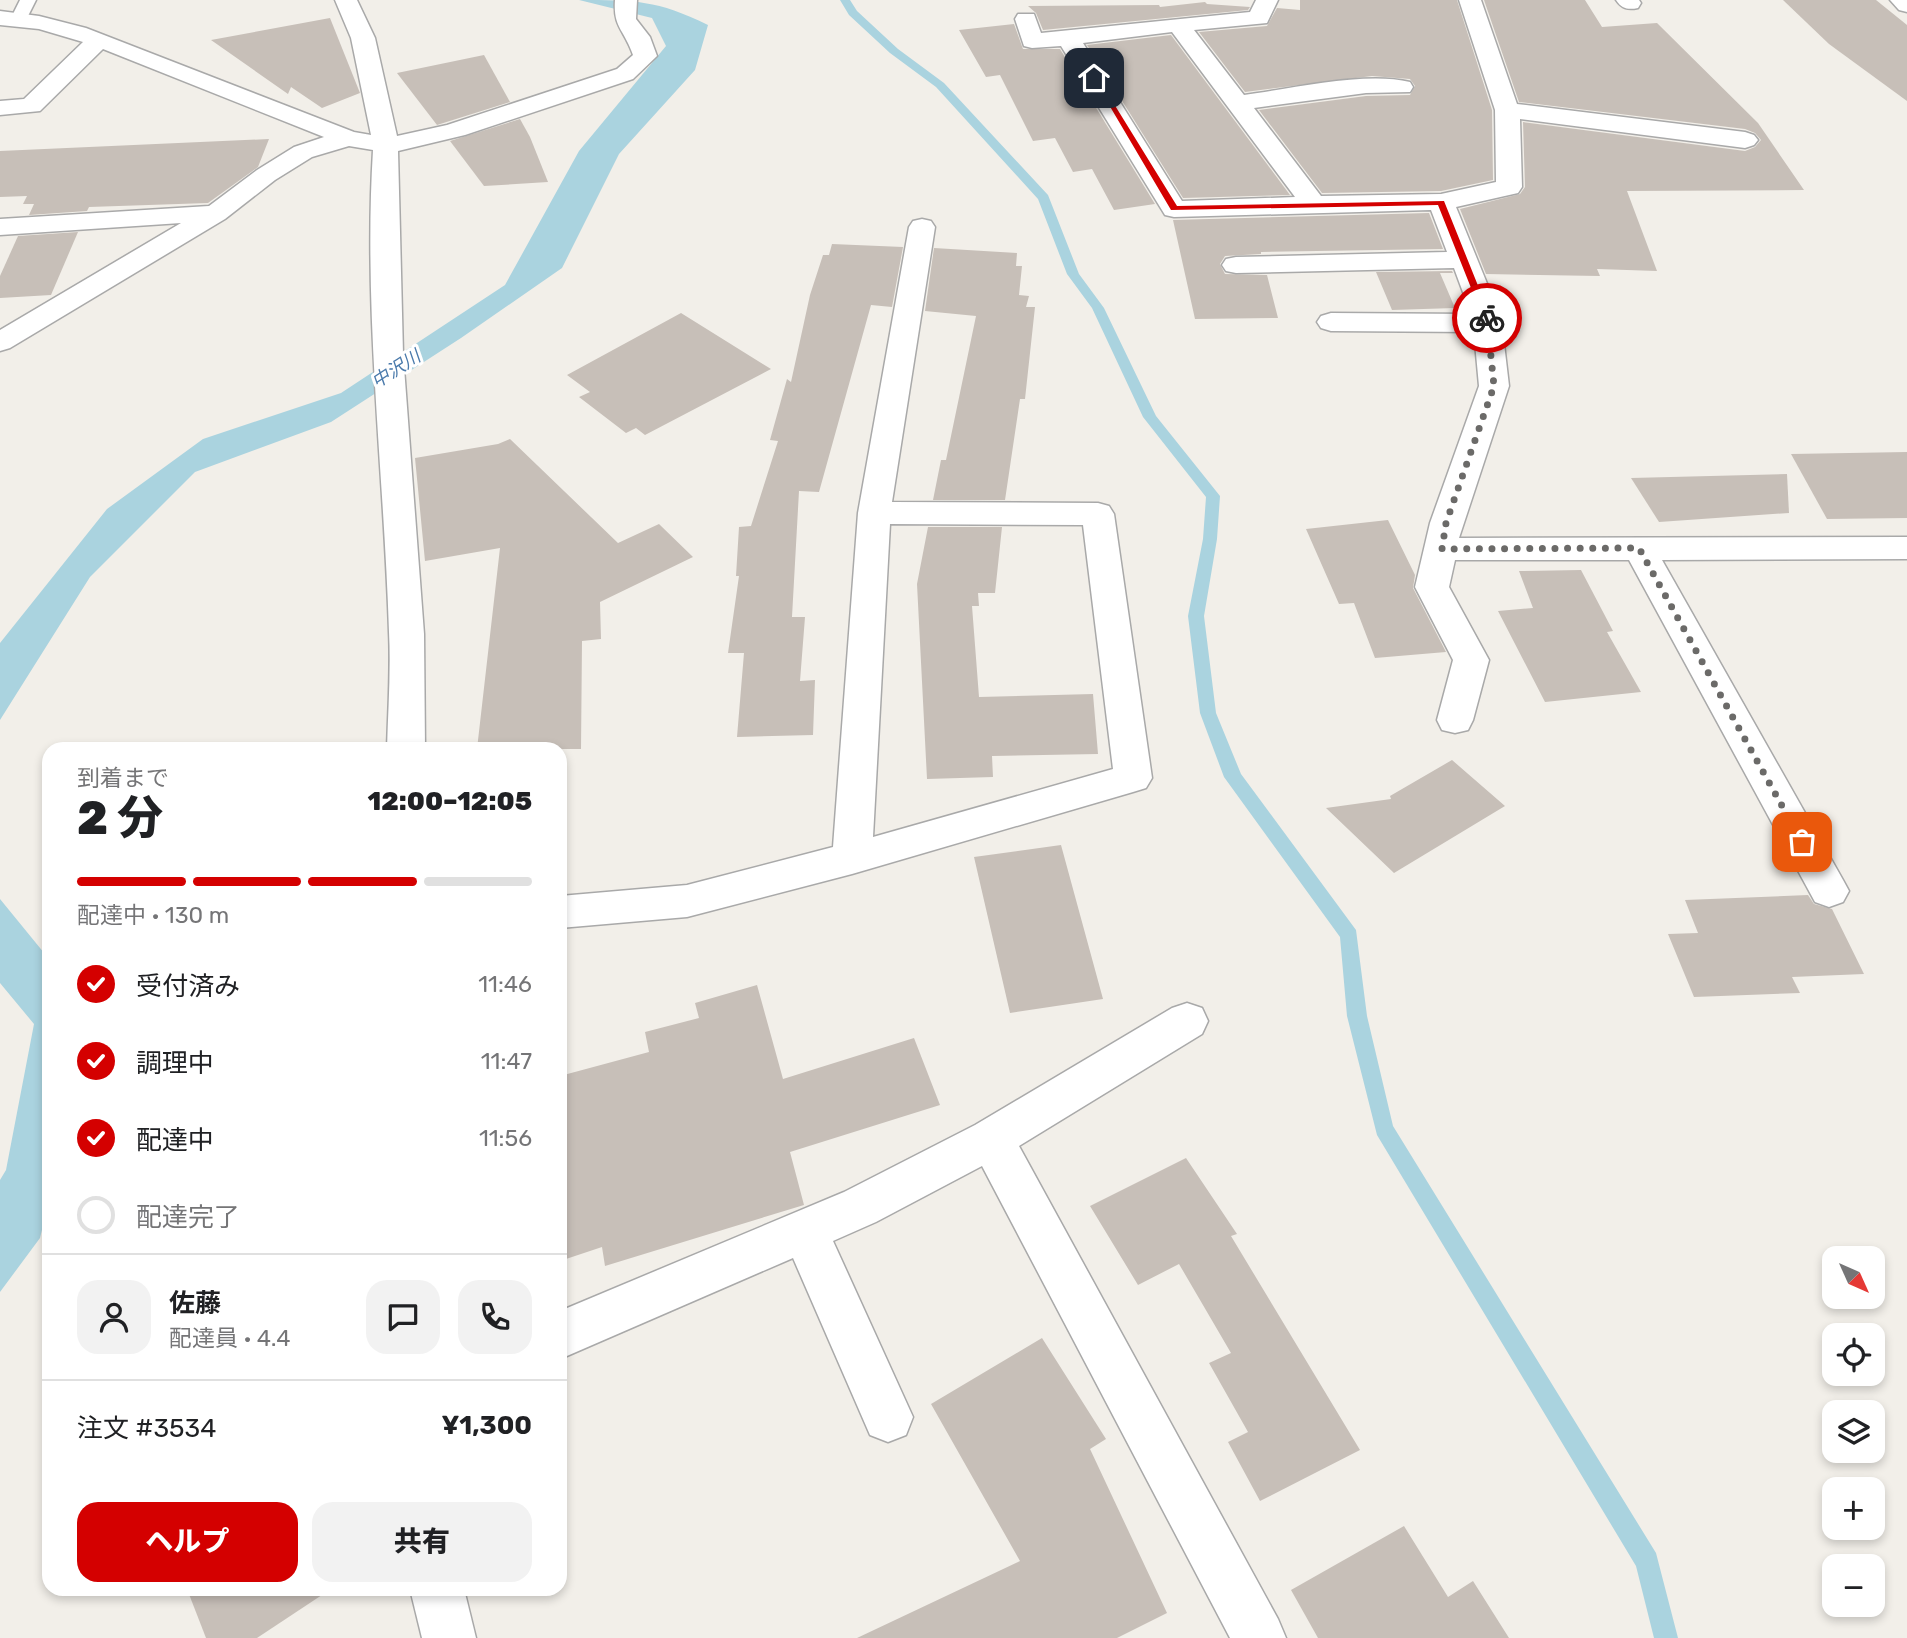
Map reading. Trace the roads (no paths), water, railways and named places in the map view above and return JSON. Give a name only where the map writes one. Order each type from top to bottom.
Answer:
[{"type":"street","points":[[346,0],[363,38],[386,145],[384,186],[388,354],[407,634],[405,742]]},
{"type":"street","points":[[1026,19],[1032,41],[1178,24],[1259,18],[1267,0]]},
{"type":"street","points":[[1068,38],[1174,209],[1441,202],[1509,187],[1507,110],[1470,0]]},
{"type":"street","points":[[1902,0],[1907,5]]},
{"type":"street","points":[[15,12],[99,40],[348,138],[386,145],[456,130],[625,74],[645,56],[625,10]]},
{"type":"street","points":[[1178,24],[1314,204]]},
{"type":"street","points":[[0,108],[32,106],[99,40]]},
{"type":"street","points":[[1238,103],[1366,86],[1401,87]]},
{"type":"street","points":[[1507,110],[1745,140]]},
{"type":"street","points":[[0,342],[216,213],[266,175],[303,152],[348,138]]},
{"type":"street","points":[[1441,202],[1487,323],[1494,386],[1446,523],[1432,587],[1471,660],[1455,720]]},
{"type":"street","points":[[0,227],[216,213]]},
{"type":"street","points":[[852,858],[874,513],[922,227]]},
{"type":"street","points":[[1236,265],[1464,260]]},
{"type":"street","points":[[1331,322],[1487,323]]},
{"type":"street","points":[[567,911],[687,901],[852,858],[1132,778],[1097,514],[874,513]]},
{"type":"street","points":[[1639,548],[1829,891]]},
{"type":"street","points":[[1442,549],[1907,548]]},
{"type":"street","points":[[567,1332],[860,1206],[991,1139],[1187,1021]]},
{"type":"street","points":[[991,1139],[1259,1638]]},
{"type":"street","points":[[804,1230],[888,1417]]},
{"type":"street","points":[[439,1596],[449,1638]]},
{"type":"water","name":"中沢川","points":[[579,0],[645,3],[660,6],[708,25],[695,70],[619,154],[562,268],[461,338],[331,422],[195,472],[90,577],[0,720],[0,643],[107,509],[203,439],[341,393],[505,285],[579,151],[666,46],[652,18]]},
{"type":"water","points":[[0,899],[42,950],[42,1230],[40,1238],[0,1292],[0,1180],[6,1170],[34,1024],[0,983]]},
{"type":"waterway","points":[[845,0],[853,13],[894,51],[940,85],[1044,198],[1073,274],[1098,308],[1150,417],[1213,496],[1210,539],[1196,616],[1208,713],[1233,777],[1349,935],[1357,1016],[1384,1129],[1647,1562],[1666,1638]]}]
